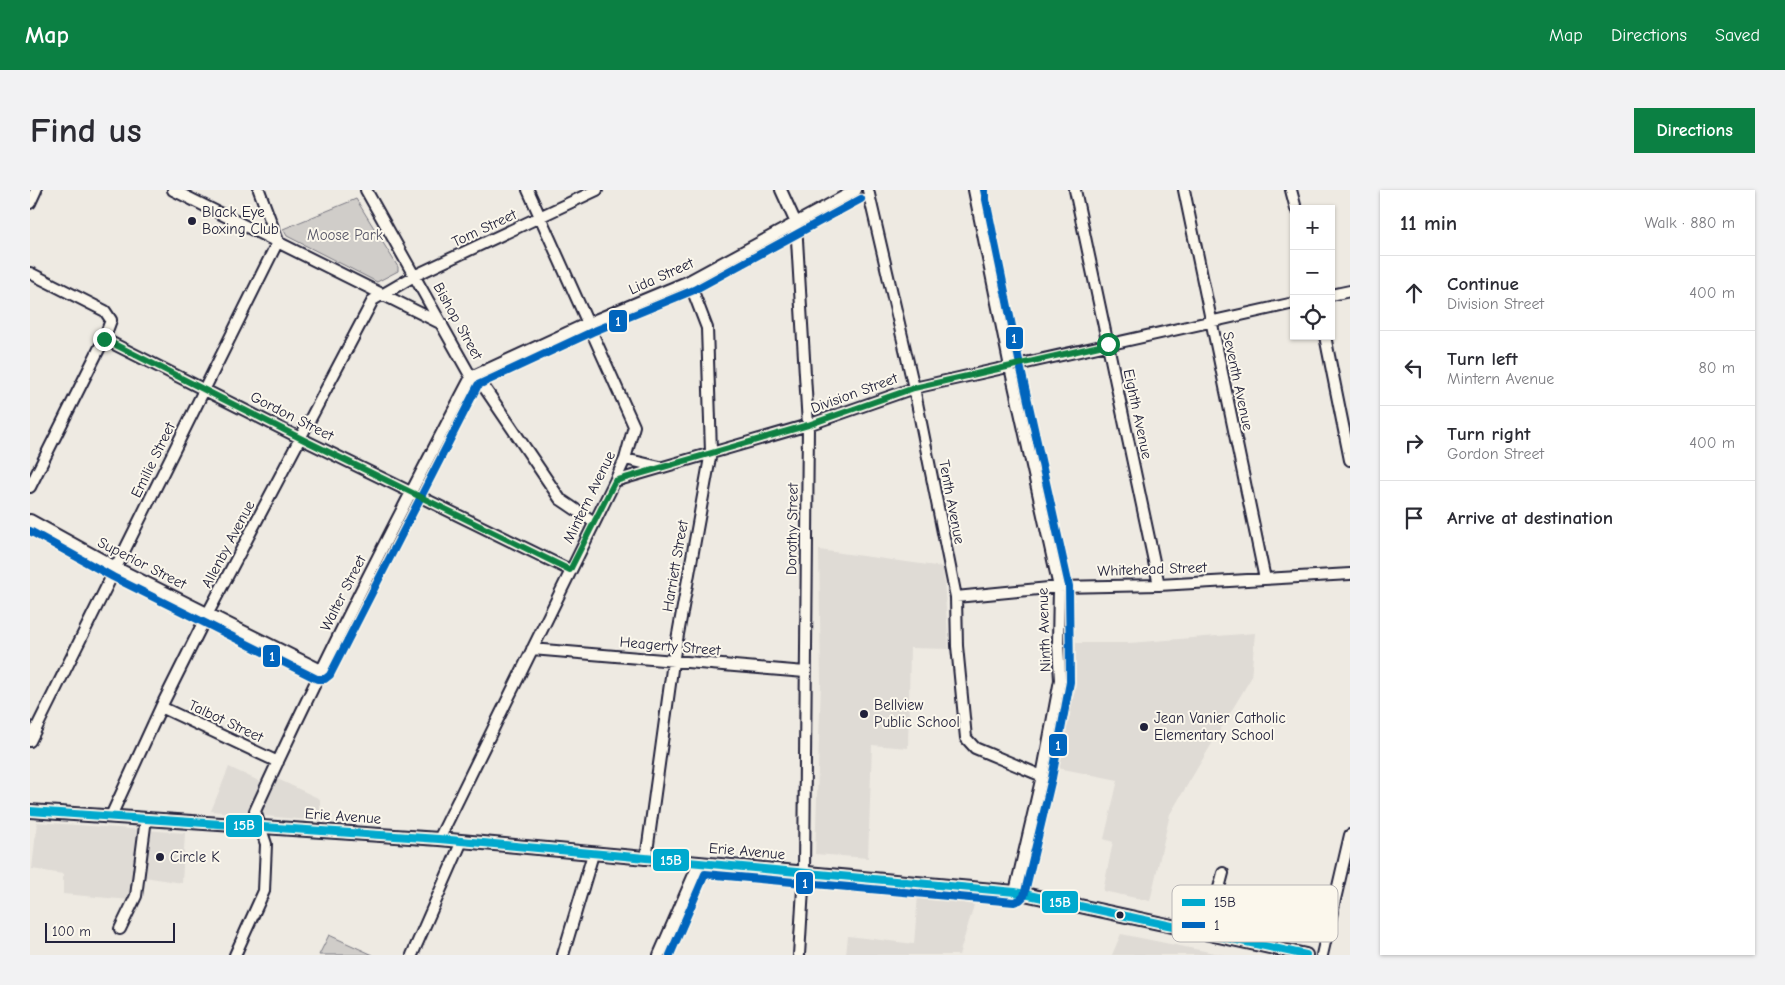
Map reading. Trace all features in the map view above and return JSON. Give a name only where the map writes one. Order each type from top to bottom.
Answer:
[{"type":"main road","name":"Erie Avenue","points":[[30,811],[439,839],[1015,892],[1172,926]]},
{"type":"main road","name":"Erie Avenue","points":[[1248,942],[1306,955]]},
{"type":"street","points":[[30,203],[36,190]]},
{"type":"street","points":[[173,190],[442,324]]},
{"type":"street","points":[[259,190],[278,241]]},
{"type":"street","name":"Bishop Street","points":[[366,190],[416,275],[471,376],[484,387],[560,499],[594,522]]},
{"type":"street","name":"Mintern Avenue","points":[[439,839],[615,481],[625,459],[634,426],[528,190]]},
{"type":"street","name":"Tom Street","points":[[383,293],[416,275],[541,218],[597,190]]},
{"type":"street","name":"Dorothy Street","points":[[781,190],[796,223],[808,425],[804,872],[799,955]]},
{"type":"street","name":"Lida Street","points":[[471,376],[588,323],[689,281],[856,190]]},
{"type":"street","name":"Tenth Avenue","points":[[868,190],[914,388],[956,597],[957,646],[966,738],[975,748],[1042,776]]},
{"type":"street","name":"Ninth Avenue","points":[[974,190],[1010,367],[1059,587],[1060,680],[1042,776],[1015,892]]},
{"type":"street","name":"Eighth Avenue","points":[[1075,190],[1159,585]]},
{"type":"street","name":"Seventh Avenue","points":[[1184,190],[1264,579]]},
{"type":"street","points":[[1291,190],[1295,205]]},
{"type":"street","name":"Emilie Street","points":[[30,741],[278,241]]},
{"type":"street","points":[[30,273],[108,313],[111,320],[104,339],[30,487]]},
{"type":"street","name":"Harriett Street","points":[[646,859],[673,662],[711,452],[707,328],[689,281]]},
{"type":"street","points":[[1335,294],[1350,291]]},
{"type":"street","name":"Allenby Avenue","points":[[111,816],[161,706],[208,613],[302,439],[373,300],[383,293]]},
{"type":"street","name":"Division Street","points":[[615,481],[808,425],[914,388],[1290,304]]},
{"type":"street","name":"Gordon Street","points":[[104,339],[302,439],[570,570]]},
{"type":"street","points":[[1326,340],[1350,460]]},
{"type":"street","name":"Walter Street","points":[[235,955],[264,890],[266,844],[255,811],[321,670],[471,376]]},
{"type":"street","name":"Division Street","points":[[625,459],[660,467]]},
{"type":"street","name":"Superior Street","points":[[30,520],[117,568],[321,670]]},
{"type":"street","name":"Whitehead Street","points":[[956,597],[1059,587],[1159,585],[1350,574]]},
{"type":"street","name":"Heagerty Street","points":[[532,649],[805,672]]},
{"type":"street","name":"Talbot Street","points":[[161,706],[278,762]]},
{"type":"street","points":[[120,929],[136,896],[146,818]]},
{"type":"street","points":[[1338,886],[1350,835]]},
{"type":"street","points":[[412,955],[462,841]]},
{"type":"street","points":[[563,955],[593,854]]},
{"type":"street","points":[[658,955],[699,863]]},
{"type":"street","points":[[1220,885],[1223,873]]},
{"type":"street","points":[[1322,955],[1325,942]]},
{"type":"shaded area","name":"Bellview Public School","points":[[819,550],[943,567],[949,649],[910,648],[908,748],[872,745],[868,858],[815,854],[821,683]]},
{"type":"shaded area","name":"Jean Vanier Catholic Elementary School","points":[[1255,633],[1251,678],[1170,814],[1150,901],[1103,891],[1113,842],[1104,839],[1118,780],[1058,768],[1076,686],[1076,643],[1129,643]]},
{"type":"shaded area","points":[[229,767],[263,783],[267,774],[320,799],[320,821],[211,811]]},
{"type":"shaded area","points":[[37,822],[185,833],[182,883],[138,876],[130,900],[63,894],[63,874],[32,869]]},
{"type":"shaded area","points":[[918,895],[974,905],[959,955],[846,955],[848,936],[914,944]]},
{"type":"shaded area","points":[[1121,934],[1224,955],[1112,955]]},
{"type":"green space","name":"Moose Park","points":[[356,199],[398,267],[398,271],[377,282],[287,236],[283,229]]},
{"type":"green space","points":[[329,935],[373,955],[319,955]]},
{"type":"transit line","name":"1","points":[[670,955],[705,874],[1014,902],[1024,896],[1052,778],[1070,682],[1069,586],[1020,365],[984,190]]},
{"type":"transit line","name":"1","points":[[30,531],[113,577],[317,679],[325,679],[330,675],[478,385],[592,332],[694,290],[861,199]]},
{"type":"transit line","name":"15B","points":[[30,811],[439,839],[1015,892],[1172,926]]},
{"type":"transit line","name":"15B","points":[[1246,942],[1306,955]]},
{"type":"place","name":"Black Eye Boxing Club","points":[[192,221]]},
{"type":"place","name":"Bellview Public School","points":[[864,714]]},
{"type":"place","name":"Jean Vanier Catholic Elementary School","points":[[1144,727]]},
{"type":"place","name":"Circle K","points":[[160,857]]},
{"type":"route","points":[[104,339],[302,439],[570,570],[615,481],[808,425],[914,388],[1108,344]]}]
